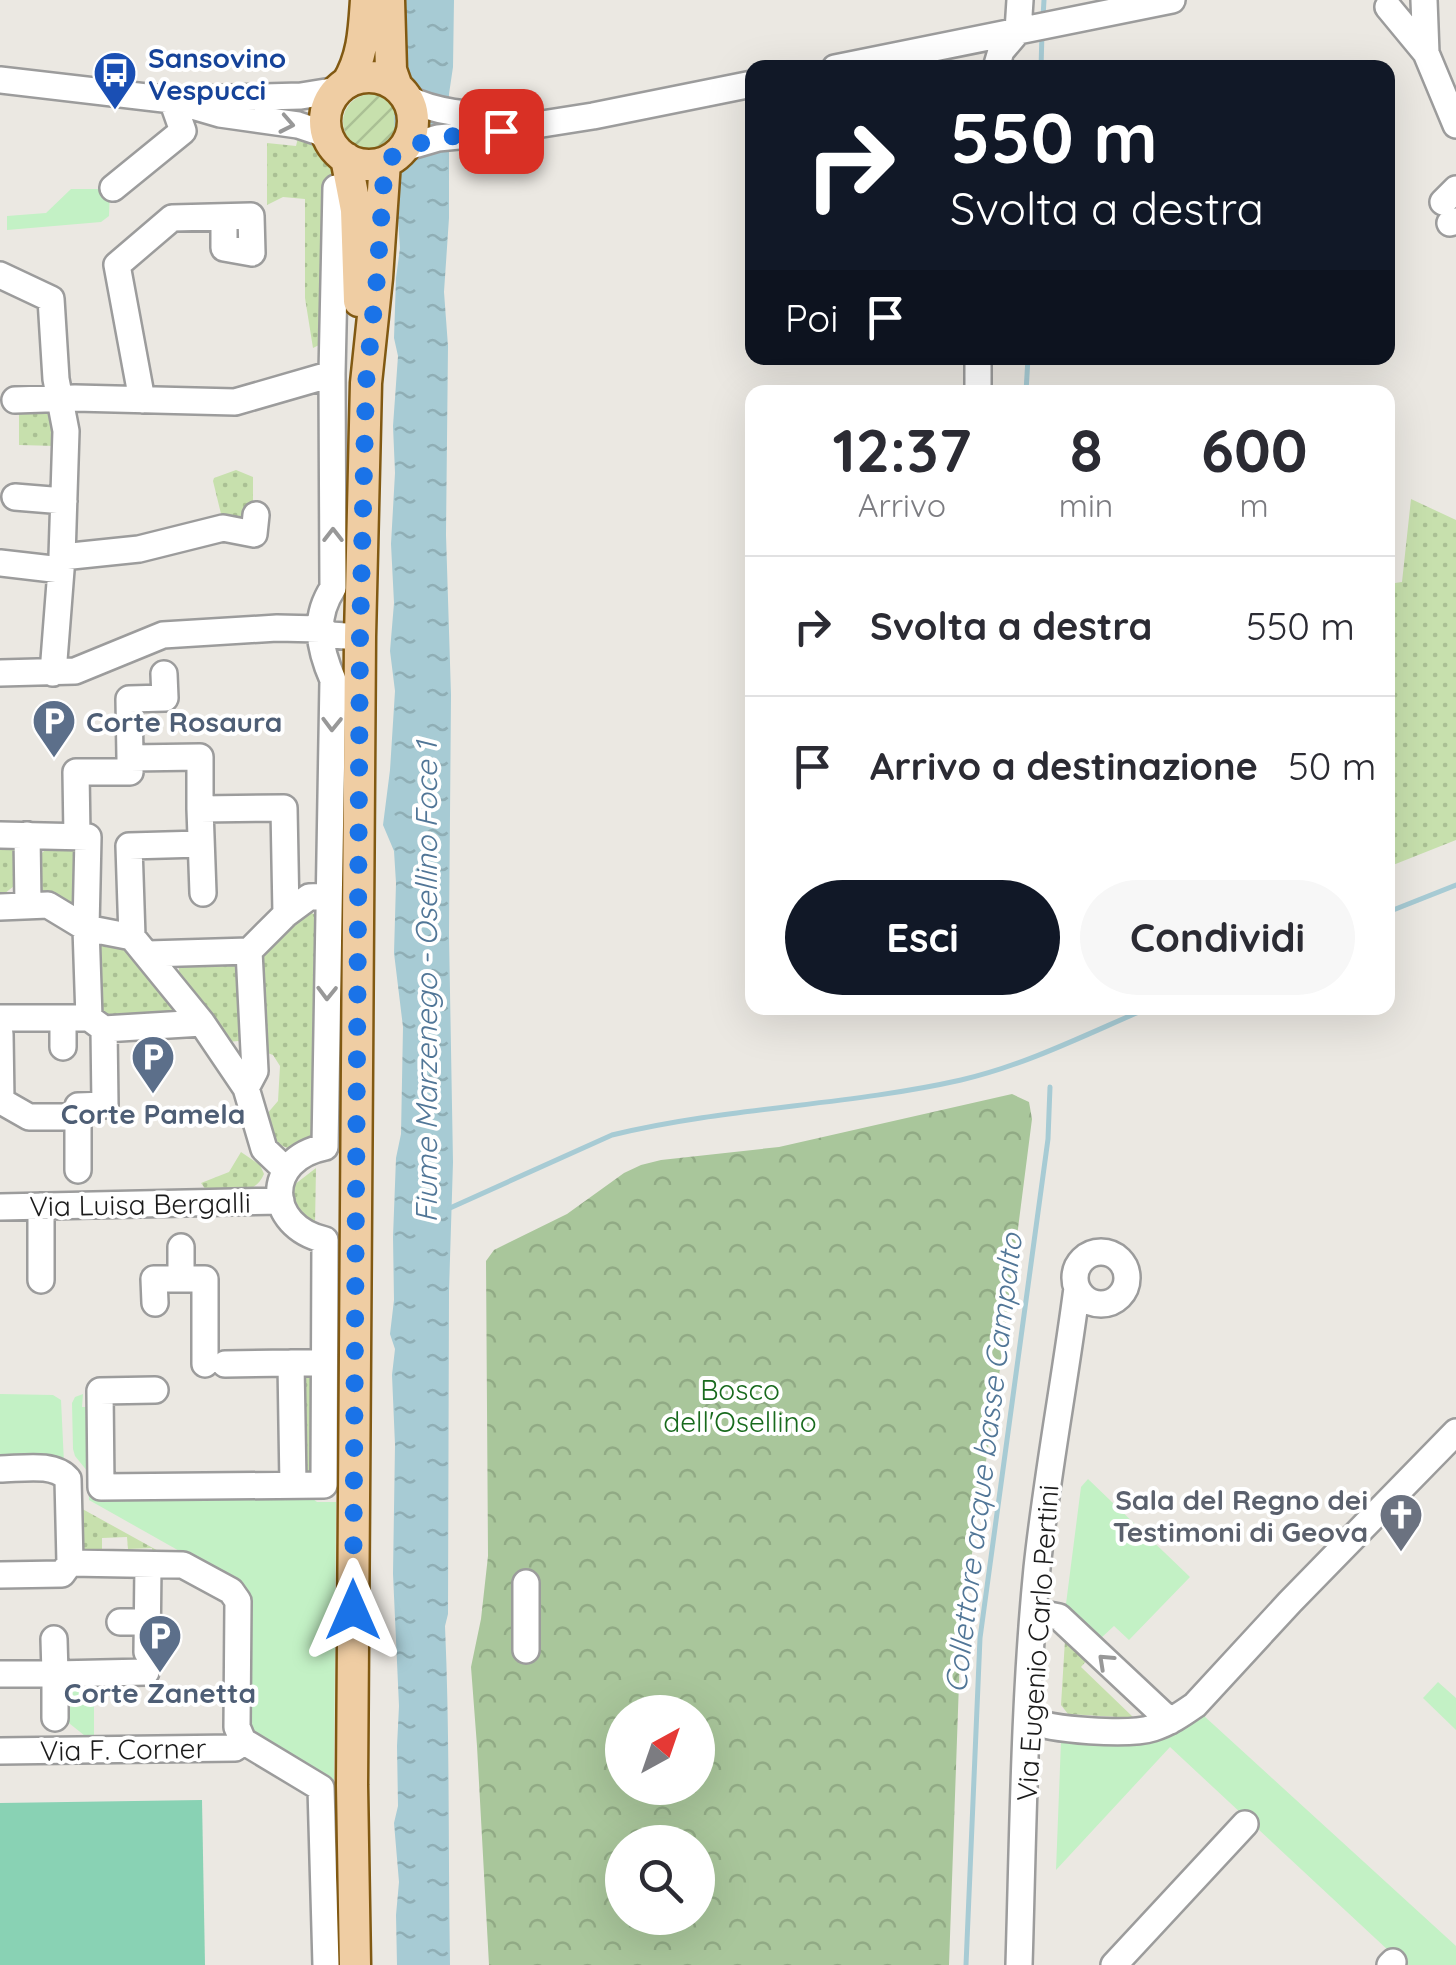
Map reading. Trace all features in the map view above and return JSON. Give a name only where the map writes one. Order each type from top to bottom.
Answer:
[{"type":"main road","points":[[366,0],[362,48],[355,70],[332,97],[326,114],[327,132],[338,149],[356,210],[366,383]]},
{"type":"main road","points":[[338,149],[366,165],[394,156],[411,136],[413,113],[396,84],[388,0]]},
{"type":"main road","points":[[343,86],[368,77],[396,84]]},
{"type":"main road","points":[[355,1965],[340,1290],[366,383],[394,156]]},
{"type":"street","points":[[1020,0],[1022,31]]},
{"type":"street","points":[[873,60],[1172,0]]},
{"type":"street","points":[[1379,3],[1406,4],[1414,0]]},
{"type":"street","points":[[1424,0],[1426,53]]},
{"type":"street","points":[[1379,3],[1426,53],[1450,100],[1456,125]]},
{"type":"street","points":[[999,60],[1004,45],[1022,31]]},
{"type":"street","points":[[959,42],[974,60]]},
{"type":"street","points":[[0,80],[172,100],[301,96],[343,86]]},
{"type":"street","points":[[396,84],[423,107],[478,125]]},
{"type":"street","points":[[394,156],[478,125],[593,116],[745,85]]},
{"type":"street","points":[[172,100],[220,114],[298,125],[320,132],[338,149]]},
{"type":"street","points":[[114,188],[184,131],[172,100]]},
{"type":"street","points":[[155,1390],[100,1391],[102,1487],[324,1485],[324,1363],[340,1290],[325,1240],[309,1237],[296,1228],[280,1201],[286,1170],[296,1158],[325,1148],[333,680],[323,658],[320,629],[322,604],[333,588],[336,188]]},
{"type":"street","points":[[142,400],[117,264],[172,218],[224,217]]},
{"type":"street","points":[[0,276],[51,299],[56,380],[66,431],[62,564],[53,673]]},
{"type":"street","points":[[15,400],[236,402],[332,374]]},
{"type":"street","points":[[15,497],[64,501]]},
{"type":"street","points":[[0,563],[62,564],[224,528],[254,534],[256,516]]},
{"type":"street","points":[[0,673],[76,672],[162,635],[276,628],[320,629],[331,635],[360,637]]},
{"type":"street","points":[[77,836],[76,772],[130,772],[129,699],[164,698],[164,674]]},
{"type":"street","points":[[130,758],[200,757],[203,893]]},
{"type":"street","points":[[200,809],[284,808],[286,914]]},
{"type":"street","points":[[0,835],[88,836],[86,928],[105,1105],[30,1117],[0,1100],[0,1034]]},
{"type":"street","points":[[27,836],[28,906]]},
{"type":"street","points":[[284,839],[329,838]]},
{"type":"street","points":[[202,844],[129,846],[140,946],[202,1023],[246,1088],[264,1150],[286,1170]]},
{"type":"street","points":[[0,906],[48,905],[86,928],[140,946],[248,951],[309,897],[328,896]]},
{"type":"street","points":[[246,1088],[255,1071],[248,951]]},
{"type":"street","points":[[0,1018],[202,1023]]},
{"type":"street","points":[[63,1018],[63,1047]]},
{"type":"street","points":[[78,1112],[78,1170]]},
{"type":"street","name":"Via Luisa Bergalli","points":[[0,1207],[280,1201]]},
{"type":"street","points":[[41,1206],[41,1280]]},
{"type":"street","points":[[181,1247],[199,1279],[215,1364],[324,1363]]},
{"type":"street","points":[[1072,1322],[1116,1300],[1126,1288],[1124,1265],[1112,1254],[1097,1252],[1083,1260],[1076,1273],[1077,1288],[1086,1300],[1102,1304]]},
{"type":"street","points":[[154,1303],[154,1279],[199,1279]]},
{"type":"street","name":"Via Eugenio Carlo Pertini","points":[[1018,1965],[1034,1612],[1046,1492],[1077,1288]]},
{"type":"street","points":[[291,1364],[293,1485]]},
{"type":"street","points":[[1028,1720],[1049,1727],[1134,1731],[1170,1721],[1195,1705],[1456,1432]]},
{"type":"street","points":[[0,1469],[54,1469],[68,1479],[70,1563]]},
{"type":"street","name":"Via F. Corner","points":[[0,1574],[62,1574],[70,1563],[183,1566],[231,1591],[238,1600],[237,1727],[243,1741],[321,1788],[326,1965]]},
{"type":"street","points":[[0,1674],[55,1674],[146,1662],[148,1565]]},
{"type":"street","points":[[526,1583],[526,1650]]},
{"type":"street","points":[[1034,1612],[1059,1617],[1170,1721]]},
{"type":"street","points":[[120,1622],[147,1622]]},
{"type":"street","points":[[54,1639],[56,1718]]},
{"type":"street","name":"Via F. Corner","points":[[0,1751],[235,1748],[243,1741]]},
{"type":"street","points":[[1114,1965],[1245,1824]]},
{"type":"green space","points":[[371,94],[391,102],[399,122],[391,142],[371,150],[351,142],[343,122],[351,102]]},
{"type":"green space","points":[[298,138],[324,148],[342,171],[323,343],[313,348],[305,298],[305,199],[283,197],[267,205],[267,143],[296,146]]},
{"type":"green space","points":[[71,189],[110,189],[109,216],[101,222],[7,230],[7,216],[46,213]]},
{"type":"green space","points":[[19,409],[56,409],[56,446],[19,445]]},
{"type":"green space","points":[[236,470],[253,477],[253,522],[223,522],[213,481]]},
{"type":"green space","points":[[1411,499],[1456,520],[1456,840],[1395,864],[1395,583],[1402,582]]},
{"type":"green space","points":[[22,841],[23,879],[0,897],[0,842]]},
{"type":"green space","points":[[53,843],[83,843],[81,918],[35,899],[33,861]]},
{"type":"green space","points":[[303,909],[318,916],[314,1134],[290,1149],[270,1141],[266,1115],[278,1101],[280,1066],[273,1055],[262,1051],[257,954]]},
{"type":"green space","points":[[94,944],[123,946],[179,1014],[112,1022],[98,1010]]},
{"type":"green space","points":[[179,958],[241,960],[246,1044],[228,1042],[179,973]]},
{"type":"green space","name":"Bosco dell'Osellino","points":[[1012,1094],[1029,1102],[1032,1119],[1000,1369],[961,1626],[949,1965],[489,1965],[471,1667],[488,1556],[486,1261],[494,1250],[567,1214],[624,1173],[661,1160],[779,1147]]},
{"type":"green space","points":[[241,1152],[260,1165],[264,1174],[260,1182],[247,1190],[206,1190],[201,1183],[229,1172]]},
{"type":"green space","points":[[316,1168],[315,1225],[290,1205],[290,1188]]},
{"type":"green space","points":[[314,1374],[317,1477],[304,1477],[297,1375]]},
{"type":"green space","points":[[0,1394],[53,1395],[61,1400],[64,1463],[0,1459]]},
{"type":"green space","points":[[83,1394],[82,1407],[95,1407],[95,1482],[307,1494],[317,1502],[336,1502],[334,1786],[273,1751],[246,1725],[245,1588],[89,1500],[88,1472],[73,1449],[72,1403]]},
{"type":"green space","points":[[1088,1479],[1190,1577],[1129,1640],[1114,1626],[1101,1638],[1066,1604],[1081,1487]]},
{"type":"green space","points":[[77,1506],[162,1553],[152,1553],[152,1548],[128,1549],[127,1537],[102,1538],[102,1552],[78,1552]]},
{"type":"green space","points":[[1065,1640],[1087,1660],[1081,1667],[1134,1718],[1068,1714],[1061,1705]]},
{"type":"green space","points":[[59,1676],[105,1676],[105,1689],[94,1690],[94,1743],[60,1716]]},
{"type":"green space","points":[[1438,1682],[1456,1698],[1456,1730],[1423,1698]]},
{"type":"green space","points":[[1203,1715],[1456,1946],[1456,1965],[1404,1965],[1170,1747],[1056,1870],[1061,1741],[1118,1743],[1154,1739]]},
{"type":"green space","points":[[202,1800],[205,1965],[0,1965],[0,1803]]},
{"type":"water","name":"Fiume Marzenego - Osellino Foce 1","points":[[399,0],[454,0],[444,292],[448,346],[446,535],[451,695],[449,935],[453,1162],[445,1626],[450,1965],[397,1965],[399,1882],[394,1823],[398,1806],[399,1706],[393,1574],[395,1349],[390,1334],[403,1027],[394,953],[394,851],[383,825],[395,691],[390,651],[394,603],[393,426],[398,356],[394,338],[400,248],[394,100]]},
{"type":"waterway","name":"Collettore acque basse Campalto","points":[[1043,17],[1044,0]]},
{"type":"waterway","name":"Collettore acque basse Campalto","points":[[1041,60],[1042,33]]},
{"type":"waterway","name":"Collettore acque basse Campalto","points":[[1026,385],[1028,365]]},
{"type":"waterway","points":[[1395,909],[1456,885]]},
{"type":"waterway","name":"Fiume Marzenego - Osellino Foce 1","points":[[450,1208],[612,1135],[699,1118],[874,1096],[961,1080],[1033,1057],[1132,1015]]},
{"type":"waterway","name":"Collettore acque basse Campalto","points":[[966,1965],[980,1638],[1048,1139],[1050,1087]]},
{"type":"place","name":"Sansovino Vespucci","points":[[115,111]]},
{"type":"place","name":"Corte Rosaura","points":[[54,759]]},
{"type":"place","name":"Corte Pamela","points":[[153,1095]]},
{"type":"place","name":"Sala del Regno dei Testimoni di Geova","points":[[1401,1553]]},
{"type":"place","name":"Corte Zanetta","points":[[160,1674]]},
{"type":"route","points":[[353,1610],[360,637],[366,383],[385,162],[404,148],[438,138],[501,131]]}]
